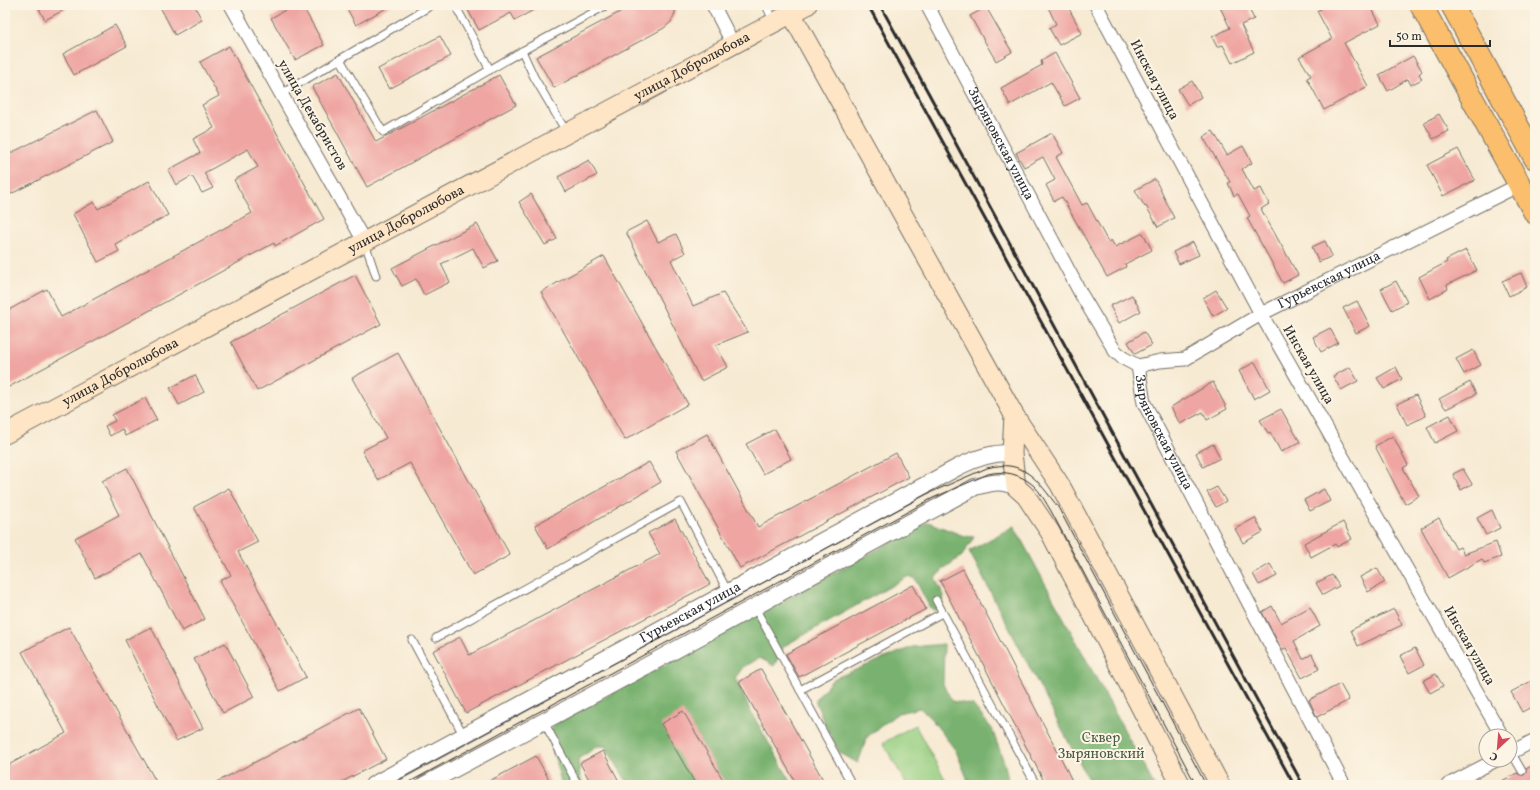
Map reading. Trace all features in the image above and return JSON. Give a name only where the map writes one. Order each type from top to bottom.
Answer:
[{"type":"highway","points":[[1421,5],[1535,213]]},
{"type":"highway","points":[[1452,5],[1535,158]]},
{"type":"main road","name":"улица Добролюбова","points":[[5,434],[799,9]]},
{"type":"main road","points":[[799,9],[1014,415],[1060,485],[1220,785]]},
{"type":"main road","points":[[1014,415],[1012,454],[1016,488],[1026,496],[1050,532],[1181,785]]},
{"type":"main road","points":[[1012,454],[1030,462],[1060,485]]},
{"type":"street","name":"улица Декабристов","points":[[231,5],[364,241]]},
{"type":"street","points":[[713,5],[733,44]]},
{"type":"street","name":"Зыряновская улица","points":[[927,5],[1081,294],[1115,351],[1123,358],[1138,366],[1144,403],[1344,785]]},
{"type":"street","name":"Инская улица","points":[[1096,5],[1261,314],[1497,728]]},
{"type":"street","name":"Гурьевская улица","points":[[1138,366],[1160,361],[1185,359],[1261,314],[1519,185]]},
{"type":"street","name":"Гурьевская улица","points":[[373,785],[969,461],[992,454],[1012,454]]},
{"type":"street","name":"Гурьевская улица","points":[[424,785],[544,722],[753,606],[975,487],[997,482],[1007,483],[1016,488]]},
{"type":"street","points":[[1518,748],[1535,740]]},
{"type":"street","points":[[1448,785],[1481,768]]},
{"type":"lane","points":[[281,94],[432,5]]},
{"type":"lane","points":[[455,5],[490,70]]},
{"type":"lane","points":[[340,59],[383,132],[522,51],[607,5]]},
{"type":"lane","points":[[766,5],[774,23]]},
{"type":"lane","points":[[522,51],[534,77],[567,133]]},
{"type":"lane","points":[[364,241],[376,276]]},
{"type":"lane","points":[[436,638],[681,502],[728,592]]},
{"type":"lane","points":[[936,600],[1036,785]]},
{"type":"lane","points":[[753,606],[850,781],[850,785]]},
{"type":"lane","points":[[800,690],[942,613]]},
{"type":"lane","points":[[412,640],[464,736]]},
{"type":"lane","points":[[544,722],[578,785]]},
{"type":"lane","points":[[1518,765],[1522,771]]},
{"type":"green space","points":[[928,522],[964,536],[974,537],[962,556],[946,567],[935,578],[944,596],[941,609],[933,610],[930,608],[915,579],[909,576],[784,646],[774,666],[760,658],[744,666],[735,678],[751,712],[793,785],[629,785],[605,746],[598,746],[578,759],[580,778],[584,785],[562,785],[549,738],[552,726]]},
{"type":"green space","name":"Cквер Зыряновский","points":[[1014,526],[1154,785],[1091,785],[969,551]]},
{"type":"green space","points":[[944,644],[943,684],[952,701],[973,705],[992,729],[1005,765],[1009,785],[970,785],[956,751],[933,721],[920,708],[898,713],[867,737],[858,763],[840,753],[825,725],[815,700],[833,679],[912,647]]},
{"type":"green space","points":[[915,725],[946,781],[939,785],[907,785],[883,743]]},
{"type":"building","points":[[37,5],[73,5],[45,20]]},
{"type":"building","points":[[159,5],[194,5],[202,20],[175,35]]},
{"type":"building","points":[[294,5],[302,5],[324,45],[295,60],[271,18]]},
{"type":"building","points":[[345,5],[392,5],[356,25]]},
{"type":"building","points":[[465,5],[543,5],[515,20],[511,13],[479,30]]},
{"type":"building","points":[[633,5],[676,5],[675,13],[671,22],[664,28],[554,88],[536,57]]},
{"type":"building","points":[[1047,5],[1067,5],[1082,33],[1059,45],[1049,28],[1056,24]]},
{"type":"building","points":[[1219,5],[1247,5],[1254,19],[1241,25],[1254,52],[1232,63],[1223,45],[1217,47],[1212,37],[1230,28]]},
{"type":"building","points":[[1327,5],[1370,5],[1380,24],[1344,43],[1368,86],[1324,110],[1307,78],[1311,76],[1299,57],[1332,39],[1317,11]]},
{"type":"building","points":[[986,7],[1012,52],[996,61],[970,16]]},
{"type":"building","points":[[115,25],[127,46],[74,75],[63,54]]},
{"type":"building","points":[[440,36],[451,56],[389,89],[378,69]]},
{"type":"building","points":[[229,46],[324,219],[275,246],[274,243],[5,389],[5,312],[47,289],[61,317],[252,213],[234,180],[258,167],[248,149],[204,173],[213,188],[202,193],[192,176],[176,185],[168,170],[200,153],[193,139],[214,128],[202,105],[219,96],[200,62]]},
{"type":"building","points":[[1055,53],[1080,98],[1065,106],[1051,82],[1010,105],[1001,88],[1042,65],[1041,61]]},
{"type":"building","points":[[1413,56],[1422,71],[1419,74],[1422,79],[1411,85],[1408,79],[1388,91],[1379,75]]},
{"type":"building","points":[[338,73],[376,142],[499,75],[516,105],[367,187],[312,87]]},
{"type":"building","points":[[1192,81],[1201,97],[1188,105],[1178,89]]},
{"type":"building","points":[[97,110],[113,142],[5,197],[5,156]]},
{"type":"building","points":[[1439,114],[1449,131],[1433,139],[1424,123]]},
{"type":"building","points":[[1213,131],[1227,155],[1243,146],[1252,163],[1242,169],[1254,191],[1261,188],[1269,204],[1261,209],[1298,275],[1283,283],[1247,218],[1250,216],[1238,194],[1234,196],[1228,183],[1230,182],[1203,137]]},
{"type":"building","points":[[1052,133],[1063,153],[1056,157],[1082,205],[1087,203],[1108,242],[1111,240],[1115,247],[1143,233],[1152,250],[1125,264],[1126,267],[1107,277],[1062,197],[1054,201],[1046,185],[1055,180],[1043,157],[1024,167],[1016,153]]},
{"type":"building","points":[[1458,149],[1475,180],[1443,196],[1427,165]]},
{"type":"building","points":[[589,160],[597,175],[566,192],[558,177]]},
{"type":"building","points":[[1155,179],[1174,218],[1158,227],[1135,190]]},
{"type":"building","points":[[149,181],[168,215],[115,244],[119,251],[98,262],[73,214],[94,202],[98,209]]},
{"type":"building","points":[[531,194],[557,239],[545,245],[519,202]]},
{"type":"building","points":[[647,221],[658,242],[676,234],[685,253],[671,260],[693,306],[723,293],[748,332],[716,345],[728,367],[701,381],[626,232]]},
{"type":"building","points":[[477,224],[498,261],[484,268],[473,248],[441,264],[450,282],[424,295],[416,279],[402,286],[392,268]]},
{"type":"building","points":[[1325,241],[1332,256],[1319,262],[1312,247]]},
{"type":"building","points":[[1193,242],[1199,255],[1179,264],[1173,252]]},
{"type":"building","points":[[1466,250],[1477,270],[1447,285],[1448,289],[1430,299],[1419,277],[1447,262],[1446,260]]},
{"type":"building","points":[[604,256],[688,404],[625,440],[541,292]]},
{"type":"building","points":[[1521,273],[1527,287],[1509,296],[1502,281]]},
{"type":"building","points":[[355,275],[381,324],[257,391],[231,342]]},
{"type":"building","points":[[1396,281],[1407,302],[1392,310],[1381,289]]},
{"type":"building","points":[[1216,290],[1227,308],[1213,316],[1203,298]]},
{"type":"building","points":[[1132,295],[1141,311],[1119,323],[1110,306]]},
{"type":"building","points":[[1357,301],[1370,326],[1356,333],[1343,308]]},
{"type":"building","points":[[1330,328],[1338,343],[1321,352],[1313,337]]},
{"type":"building","points":[[1144,332],[1152,345],[1135,354],[1128,342]]},
{"type":"building","points":[[1473,350],[1481,365],[1464,374],[1456,359]]},
{"type":"building","points":[[398,353],[510,555],[473,575],[410,463],[378,480],[362,451],[386,438],[352,378]]},
{"type":"building","points":[[1255,362],[1270,390],[1254,399],[1239,371]]},
{"type":"building","points":[[1350,367],[1358,381],[1341,390],[1333,376]]},
{"type":"building","points":[[1396,367],[1402,379],[1384,389],[1377,378]]},
{"type":"building","points":[[195,375],[204,392],[179,405],[170,388]]},
{"type":"building","points":[[1213,382],[1227,409],[1207,420],[1203,412],[1180,424],[1171,407]]},
{"type":"building","points":[[1470,382],[1476,394],[1446,409],[1439,399]]},
{"type":"building","points":[[1416,395],[1426,416],[1407,425],[1397,404]]},
{"type":"building","points":[[145,398],[157,420],[125,436],[122,429],[110,436],[105,426],[115,421],[112,415]]},
{"type":"building","points":[[1281,409],[1300,442],[1281,452],[1270,432],[1268,433],[1260,420]]},
{"type":"building","points":[[1450,415],[1458,431],[1435,443],[1427,427]]},
{"type":"building","points":[[775,429],[791,459],[763,474],[746,444]]},
{"type":"building","points":[[707,434],[758,527],[896,453],[909,477],[740,568],[676,451]]},
{"type":"building","points":[[1393,436],[1408,465],[1403,468],[1419,496],[1405,504],[1375,446]]},
{"type":"building","points":[[1213,444],[1220,458],[1203,467],[1196,453]]},
{"type":"building","points":[[649,462],[661,482],[548,549],[535,525]]},
{"type":"building","points":[[127,468],[205,619],[182,631],[142,554],[95,578],[75,538],[119,515],[102,481]]},
{"type":"building","points":[[1463,469],[1472,484],[1461,490],[1453,474]]},
{"type":"building","points":[[1217,487],[1226,501],[1216,507],[1207,492]]},
{"type":"building","points":[[229,488],[258,542],[238,552],[306,677],[280,691],[220,581],[231,575],[194,507]]},
{"type":"building","points":[[1324,489],[1330,501],[1310,511],[1304,500]]},
{"type":"building","points":[[1492,510],[1500,528],[1486,535],[1477,518]]},
{"type":"building","points":[[1255,518],[1263,532],[1243,543],[1235,529]]},
{"type":"building","points":[[1439,518],[1456,549],[1460,547],[1464,554],[1496,542],[1501,557],[1484,563],[1482,559],[1448,578],[1421,528]]},
{"type":"building","points":[[675,519],[710,584],[466,713],[433,651],[460,637],[469,655],[660,554],[648,533]]},
{"type":"building","points":[[1343,522],[1352,539],[1337,547],[1335,544],[1311,557],[1304,543]]},
{"type":"building","points":[[1270,564],[1277,576],[1259,585],[1253,574]]},
{"type":"building","points":[[1377,568],[1385,582],[1368,592],[1360,577]]},
{"type":"building","points":[[963,569],[1074,785],[1046,785],[940,581]]},
{"type":"building","points":[[1332,575],[1339,586],[1323,595],[1316,583]]},
{"type":"building","points":[[913,585],[926,609],[799,677],[786,654]]},
{"type":"building","points":[[1272,606],[1281,623],[1310,607],[1320,626],[1294,641],[1303,659],[1312,654],[1319,669],[1302,678],[1286,648],[1282,650],[1262,612]]},
{"type":"building","points":[[1394,609],[1402,625],[1358,646],[1351,630]]},
{"type":"building","points":[[69,627],[158,785],[5,785],[5,767],[66,733],[22,652]]},
{"type":"building","points":[[151,627],[203,728],[176,741],[125,640]]},
{"type":"building","points":[[225,643],[254,697],[223,713],[194,659]]},
{"type":"building","points":[[1415,648],[1424,665],[1409,673],[1400,656]]},
{"type":"building","points":[[761,669],[826,785],[797,785],[739,682]]},
{"type":"building","points":[[1436,674],[1443,686],[1430,693],[1423,681]]},
{"type":"building","points":[[1535,679],[1535,705],[1522,712],[1511,692]]},
{"type":"building","points":[[1340,684],[1349,700],[1317,717],[1309,700]]},
{"type":"building","points":[[359,708],[386,759],[336,785],[211,785]]},
{"type":"building","points":[[683,711],[726,785],[696,785],[661,724]]},
{"type":"building","points":[[603,751],[621,785],[592,785],[580,763]]},
{"type":"building","points":[[536,756],[552,785],[482,785]]},
{"type":"building","points":[[1535,764],[1535,785],[1494,785],[1517,773],[1524,775],[1526,773],[1526,769]]},
{"type":"tram line","points":[[389,785],[927,494],[987,468],[1000,466],[1011,466],[1029,474],[1037,481],[1058,507],[1206,785]]},
{"type":"tram line","points":[[404,785],[933,498],[988,474],[1000,472],[1023,478],[1033,485],[1043,497],[1196,785]]},
{"type":"railway","points":[[868,5],[1294,785]]},
{"type":"railway","points":[[880,5],[1303,785]]}]
